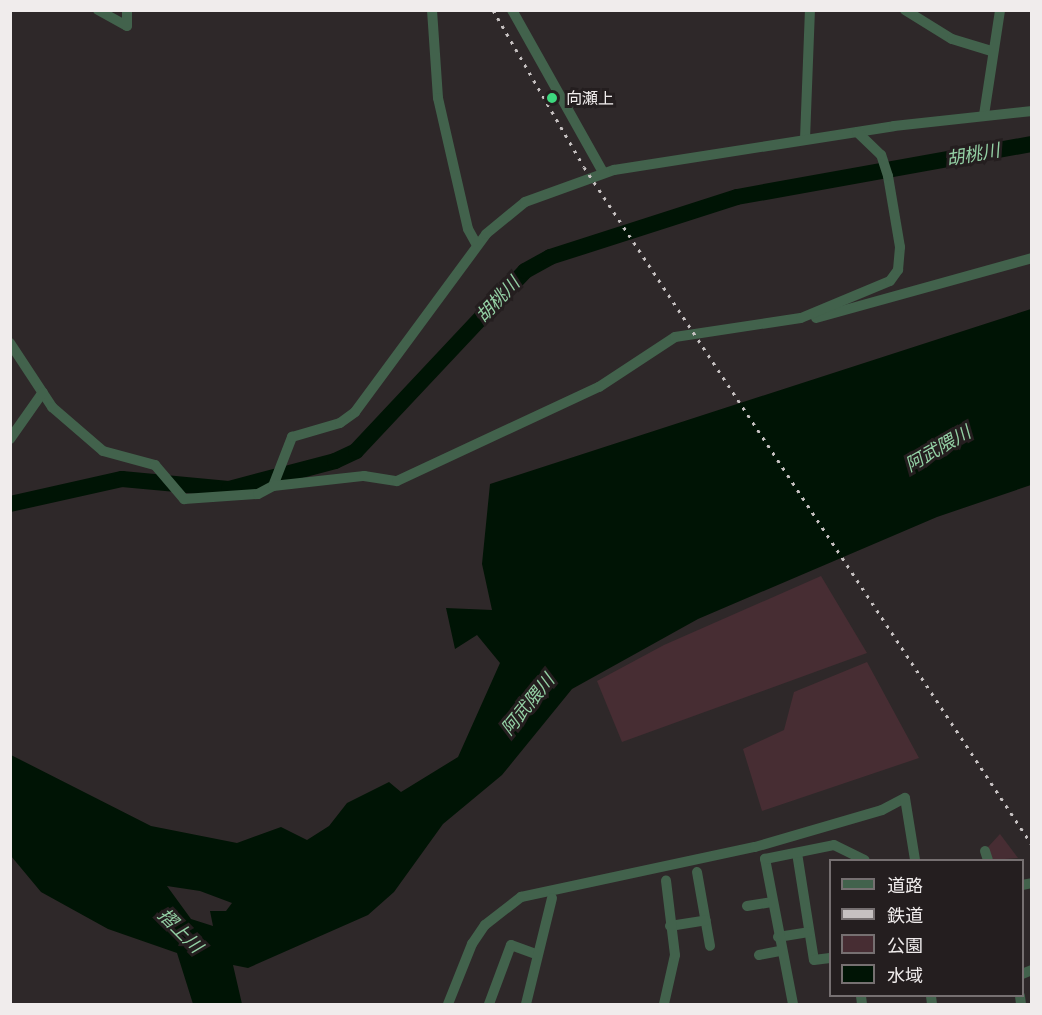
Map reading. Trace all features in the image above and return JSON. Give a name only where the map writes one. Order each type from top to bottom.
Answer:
[{"type":"street","points":[[98,10],[127,26],[127,10]]},
{"type":"street","points":[[432,10],[438,98],[468,229],[477,245]]},
{"type":"street","points":[[512,10],[603,172]]},
{"type":"street","points":[[804,139],[810,10]]},
{"type":"street","points":[[905,10],[952,39],[989,50]]},
{"type":"street","points":[[984,116],[989,50],[1000,10]]},
{"type":"street","points":[[275,482],[281,460],[296,434],[340,423],[355,412],[477,245],[513,208],[603,172],[804,139],[1032,111]]},
{"type":"street","points":[[801,318],[884,284],[898,270],[899,233],[883,159],[857,132]]},
{"type":"street","points":[[10,343],[62,418],[103,452],[155,465],[178,497],[231,497],[275,482],[364,476],[397,481],[599,387],[675,337],[801,318],[1032,258]]},
{"type":"street","points":[[10,439],[43,392]]},
{"type":"street","points":[[448,1005],[485,925],[521,897],[755,848],[882,810],[905,798],[915,859]]},
{"type":"street","points":[[793,1005],[780,951],[765,859],[834,845],[858,859]]},
{"type":"street","points":[[796,853],[814,960],[829,957]]},
{"type":"street","points":[[697,872],[711,946]]},
{"type":"street","points":[[664,1005],[675,963],[666,881]]},
{"type":"street","points":[[526,1005],[536,954],[552,898]]},
{"type":"street","points":[[747,906],[772,902]]},
{"type":"street","points":[[670,926],[706,920]]},
{"type":"street","points":[[778,938],[809,932]]},
{"type":"street","points":[[489,1005],[511,945],[536,954]]},
{"type":"street","points":[[759,955],[780,951]]},
{"type":"green space","points":[[821,576],[867,653],[622,742],[597,681],[664,645]]},
{"type":"green space","points":[[867,662],[919,758],[762,811],[743,749],[784,730],[794,692]]},
{"type":"green space","points":[[1000,834],[1018,858],[992,859],[988,847]]},
{"type":"water","points":[[1031,309],[1031,485],[937,517],[698,619],[572,689],[502,775],[443,824],[394,892],[368,915],[248,968],[233,965],[242,1004],[193,1004],[177,953],[108,929],[41,892],[11,856],[11,755],[151,826],[237,843],[281,827],[307,840],[329,826],[347,803],[389,782],[401,792],[458,757],[500,663],[477,635],[455,649],[446,608],[492,610],[482,564],[490,484]],"holes":[[[167,886],[200,891],[232,903],[226,911],[210,911],[213,926],[191,919]]]},
{"type":"waterway","name":"胡桃川","points":[[10,504],[122,479],[229,489],[335,461],[356,451],[525,271],[550,257],[737,197],[1032,144]]},
{"type":"railway","points":[[493,10],[584,167],[1032,845]]},
{"type":"place","name":"向瀬上","points":[[552,98]]},
{"type":"water label","name":"阿武隈川","points":[[938,449]]},
{"type":"water label","name":"阿武隈川","points":[[528,705]]},
{"type":"water label","name":"摺上川","points":[[180,931]]}]
